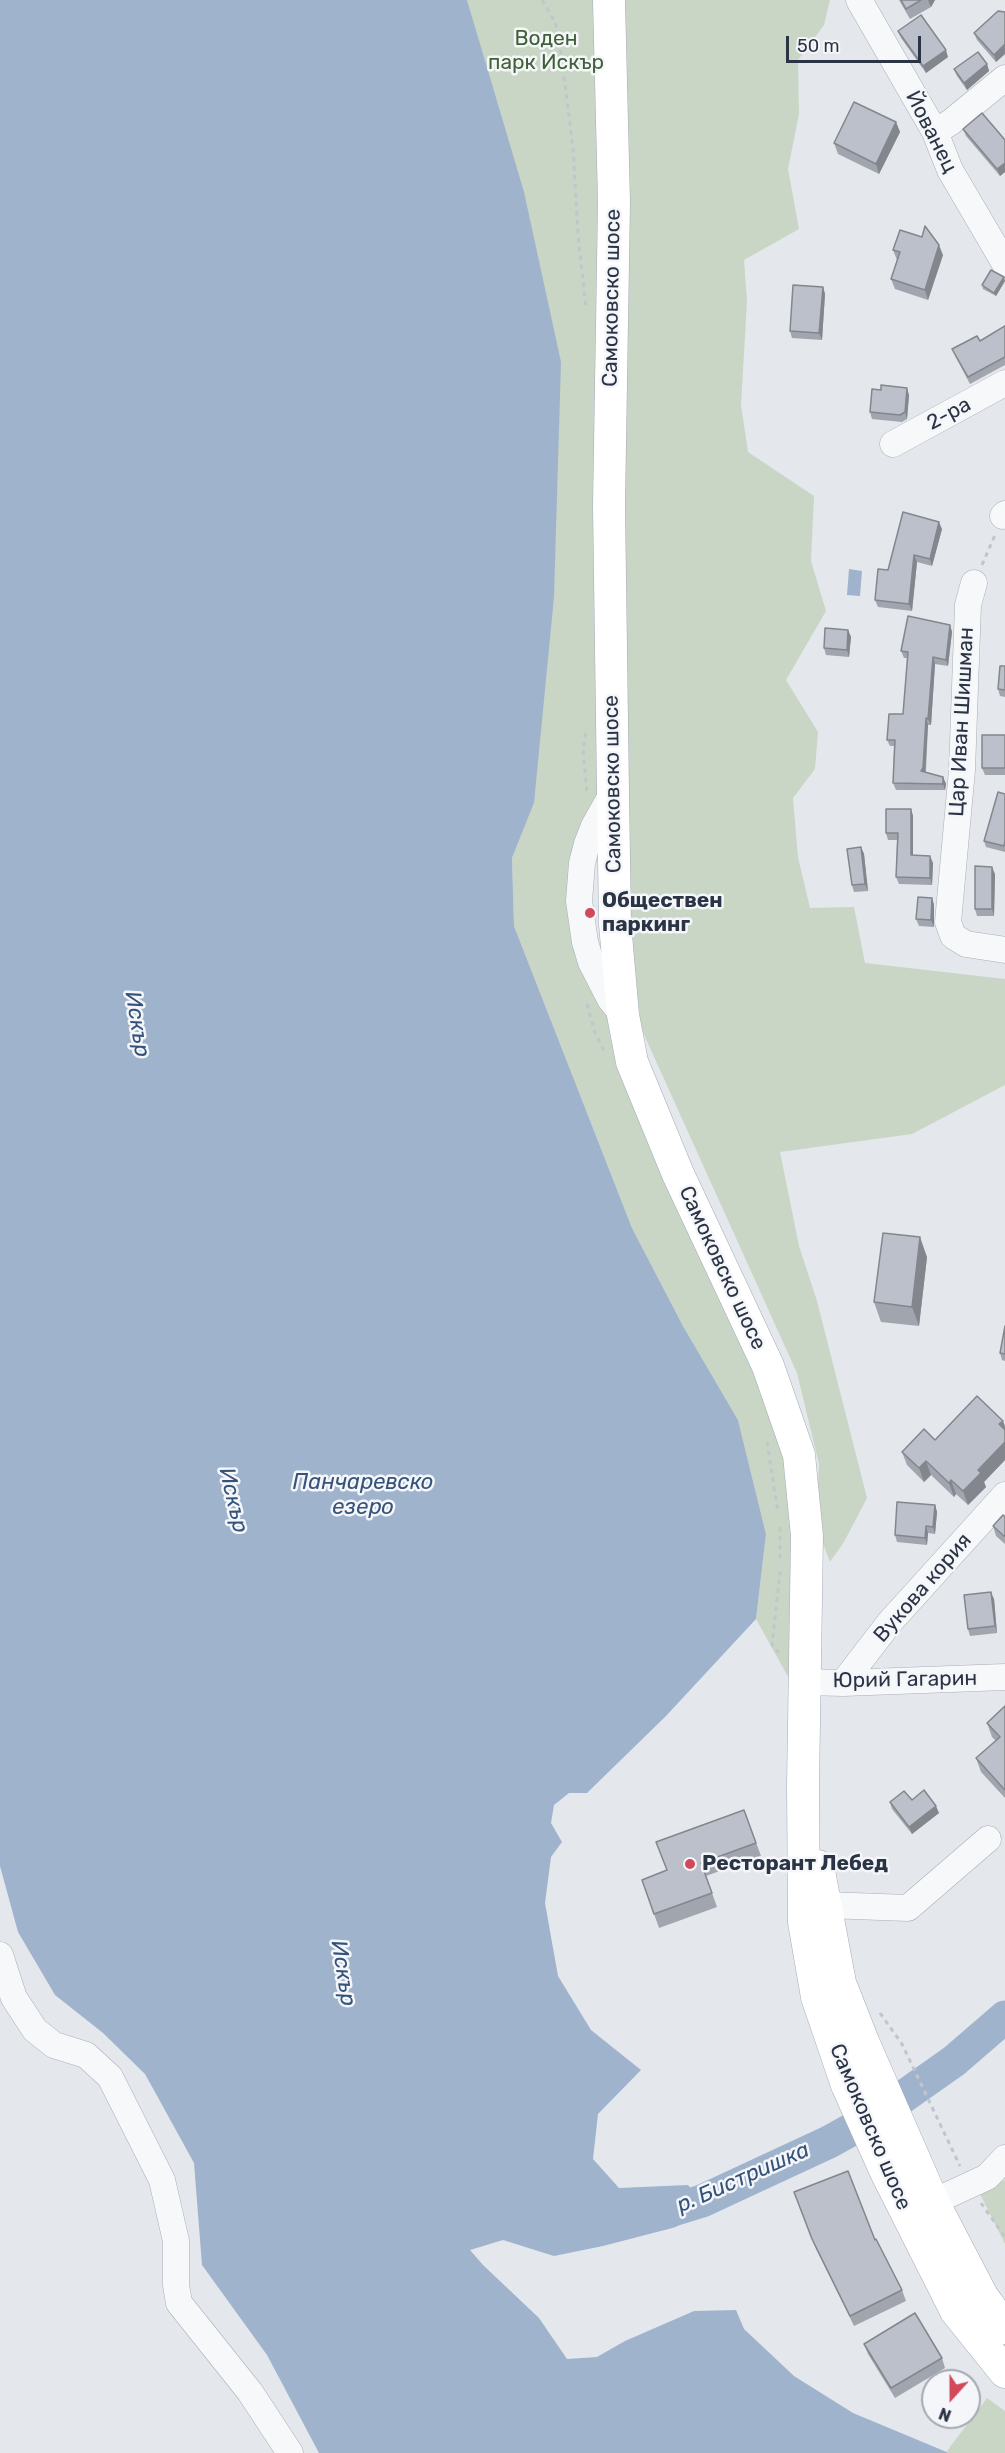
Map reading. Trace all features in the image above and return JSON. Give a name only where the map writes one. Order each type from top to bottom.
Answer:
[{"type":"main road","name":"Самоковско шосе","points":[[609,0],[614,202],[609,505],[612,792],[615,924],[623,1015],[632,1062],[678,1174],[768,1366],[799,1455],[807,1536],[803,1785],[804,1922],[817,1997],[847,2085],[899,2165],[933,2202],[982,2296],[1005,2328]]},
{"type":"main road","name":"Самоковско шосе","points":[[803,1785],[840,1983],[864,2044],[899,2165],[956,2311],[1005,2372]]},
{"type":"street","name":"Йованец","points":[[859,0],[934,132],[950,170],[1005,264]]},
{"type":"street","points":[[934,132],[951,122],[1005,78]]},
{"type":"street","name":"2-ра","points":[[893,444],[1005,383]]},
{"type":"street","name":"Цар Иван Шишман","points":[[974,583],[968,605],[962,770],[948,922],[953,936],[966,944],[1005,950]]},
{"type":"street","points":[[612,792],[594,826],[582,862],[581,922],[591,962],[610,999],[623,1015]]},
{"type":"street","name":"Вукова кория","points":[[843,1683],[890,1622],[1005,1495]]},
{"type":"street","name":"Юрий Гагарин","points":[[805,1682],[843,1683],[1005,1677]]},
{"type":"street","points":[[826,1905],[908,1908],[988,1839]]},
{"type":"street","points":[[0,1955],[14,1998],[35,2030],[54,2045],[86,2055],[110,2077],[162,2180],[176,2241],[176,2285],[179,2303],[250,2392],[290,2453]]},
{"type":"street","points":[[933,2202],[987,2177],[1005,2158]]},
{"type":"path","points":[[542,0],[555,22],[559,37],[573,148],[578,235],[586,309]]},
{"type":"path","points":[[974,583],[1004,515]]},
{"type":"path","points":[[588,726],[583,749],[588,811],[594,826]]},
{"type":"path","points":[[586,1001],[595,1034],[605,1055]]},
{"type":"path","points":[[766,1439],[780,1521],[780,1572],[772,1645],[805,1682]]},
{"type":"path","points":[[902,2043],[969,2185],[1005,2237]]},
{"type":"green space","name":"Воден парк Искър","points":[[467,0],[596,0],[602,785],[582,821],[570,860],[567,902],[569,924],[580,966],[589,987],[611,1020],[778,1420],[797,1540],[791,1682],[756,1619],[766,1534],[738,1420],[683,1326],[632,1228],[514,926],[512,858],[534,803],[490,81]]},
{"type":"green space","points":[[620,0],[830,0],[824,25],[798,60],[799,114],[788,169],[799,229],[744,260],[747,301],[741,405],[748,452],[814,496],[811,561],[826,611],[786,680],[818,732],[815,769],[793,798],[798,857],[810,908],[854,907],[865,963],[1005,979],[1005,1085],[912,1134],[780,1152],[799,1246],[817,1301],[867,1498],[844,1542],[830,1562],[816,1525],[819,1464],[797,1373],[641,1028],[624,865]]},
{"type":"green space","points":[[1005,2180],[1005,2244],[978,2190]]},
{"type":"green space","points":[[987,2398],[1005,2411],[1005,2453],[949,2453],[947,2451],[964,2429],[981,2429],[981,2406]]},
{"type":"water","name":"Панчаревско езеро","points":[[0,0],[467,0],[524,192],[561,362],[554,597],[534,803],[512,858],[514,926],[632,1228],[683,1326],[738,1420],[766,1534],[756,1619],[666,1716],[587,1793],[569,1793],[554,1805],[551,1823],[562,1842],[551,1857],[545,1903],[558,1976],[591,2030],[641,2070],[598,2114],[593,2159],[619,2188],[688,2185],[702,2201],[676,2227],[603,2246],[554,2256],[503,2240],[470,2250],[539,2318],[567,2359],[597,2357],[625,2341],[694,2311],[736,2310],[744,2329],[794,2376],[853,2413],[949,2453],[319,2453],[267,2355],[202,2265],[194,2163],[145,2074],[103,2033],[55,1995],[18,1932],[0,1866]]},
{"type":"water","points":[[849,569],[862,571],[860,596],[847,595]]},
{"type":"building","points":[[901,0],[921,0],[906,9]]},
{"type":"building","points":[[998,11],[1005,12],[1005,44],[994,55],[974,33]]},
{"type":"building","points":[[921,15],[946,50],[923,66],[898,31]]},
{"type":"building","points":[[978,52],[987,64],[964,83],[954,69]]},
{"type":"building","points":[[854,102],[896,122],[876,164],[834,143]]},
{"type":"building","points":[[982,113],[1005,140],[1005,163],[997,169],[963,129]]},
{"type":"building","points":[[925,226],[939,245],[925,290],[891,279],[900,252],[893,250],[900,230],[922,237]]},
{"type":"building","points":[[991,270],[1004,277],[994,293],[982,285]]},
{"type":"building","points":[[793,285],[823,287],[819,333],[790,331]]},
{"type":"building","points":[[1005,326],[1005,357],[968,377],[952,349],[977,336],[980,341]]},
{"type":"building","points":[[881,385],[907,388],[905,412],[900,415],[870,412],[872,389],[881,390]]},
{"type":"building","points":[[903,512],[939,522],[930,559],[914,555],[909,604],[875,600],[878,569],[888,570]]},
{"type":"building","points":[[908,616],[950,625],[946,660],[933,657],[921,771],[943,777],[943,784],[893,783],[895,740],[887,740],[889,714],[903,714],[908,652],[901,651]]},
{"type":"building","points":[[825,628],[848,630],[847,650],[824,648]]},
{"type":"building","points":[[1000,666],[1005,666],[1005,690],[998,689]]},
{"type":"building","points":[[982,735],[1005,735],[1005,768],[982,768]]},
{"type":"building","points":[[998,792],[1005,794],[1004,846],[984,841]]},
{"type":"building","points":[[886,809],[911,809],[911,855],[930,856],[930,878],[896,877],[898,833],[886,833]]},
{"type":"building","points":[[861,847],[865,884],[852,885],[847,849]]},
{"type":"building","points":[[975,866],[992,867],[992,909],[975,909]]},
{"type":"building","points":[[918,897],[932,898],[931,920],[916,919]]},
{"type":"building","points":[[883,1233],[920,1237],[912,1307],[874,1302]]},
{"type":"building","points":[[1005,1326],[1005,1354],[1000,1353]]},
{"type":"building","points":[[977,1396],[1003,1421],[999,1424],[1005,1430],[1005,1442],[978,1470],[981,1473],[963,1491],[951,1480],[949,1483],[926,1461],[919,1468],[902,1452],[924,1429],[935,1440]]},
{"type":"building","points":[[897,1502],[935,1505],[933,1527],[926,1526],[925,1538],[895,1535]]},
{"type":"building","points":[[1003,1515],[1005,1517],[1005,1536],[993,1526]]},
{"type":"building","points":[[991,1592],[995,1626],[968,1629],[964,1595]]},
{"type":"building","points":[[1005,1706],[1005,1790],[976,1758],[1000,1737],[987,1723]]},
{"type":"building","points":[[924,1790],[936,1806],[909,1827],[890,1802],[904,1791],[912,1800]]},
{"type":"building","points":[[744,1810],[756,1843],[701,1863],[712,1893],[654,1914],[642,1880],[667,1870],[656,1842]]},
{"type":"building","points":[[848,2171],[875,2240],[902,2290],[850,2316],[812,2239],[794,2192]]},
{"type":"building","points":[[915,2313],[942,2358],[891,2388],[864,2344]]},
{"type":"waterway","name":"р. Бистришка","points":[[660,2214],[702,2201],[829,2142],[876,2116],[954,2061],[1005,2017]]},
{"type":"place","name":"Обществен паркинг","points":[[590,913]]},
{"type":"place","name":"Ресторант Лебед","points":[[690,1864]]},
{"type":"water label","name":"Искър","points":[[137,1024]]},
{"type":"water label","name":"Искър","points":[[233,1500]]},
{"type":"water label","name":"Искър","points":[[343,1973]]}]
